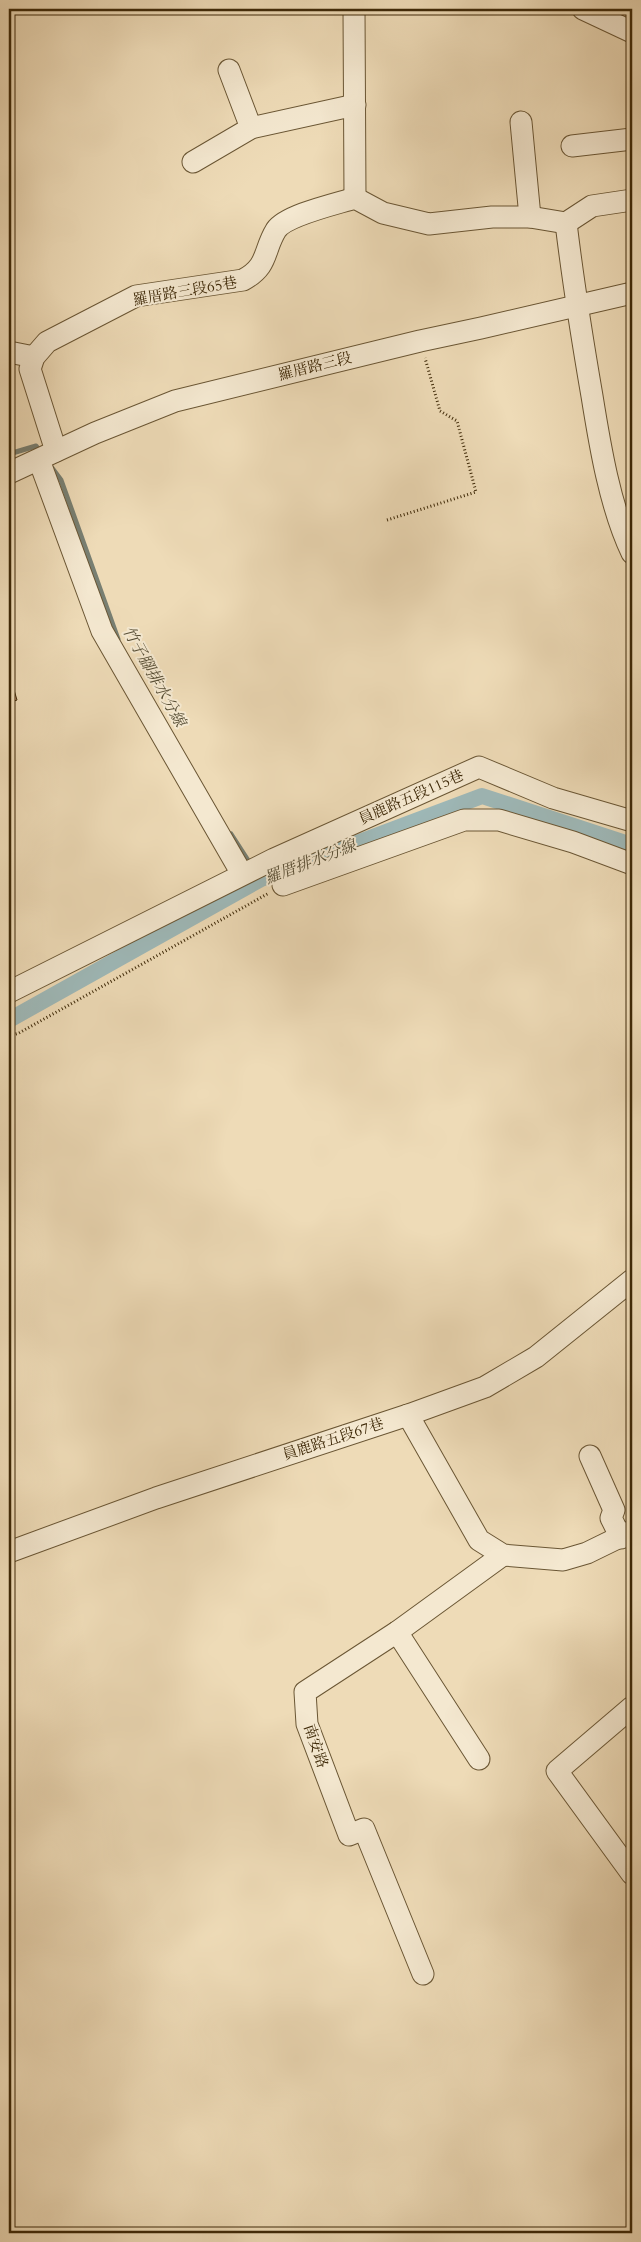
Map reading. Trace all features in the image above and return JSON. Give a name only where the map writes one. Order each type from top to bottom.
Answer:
[{"type":"street","points":[[354,9],[355,198],[383,213],[429,224],[492,217],[530,217],[566,223],[592,206],[632,200]]},
{"type":"street","points":[[583,9],[632,32]]},
{"type":"street","points":[[229,70],[251,128]]},
{"type":"street","points":[[193,162],[251,128],[355,105]]},
{"type":"street","points":[[522,122],[530,217]]},
{"type":"street","points":[[572,146],[632,139]]},
{"type":"street","name":"羅厝路三段65巷","points":[[34,357],[47,342],[136,296],[243,280],[256,274],[264,261],[276,229],[290,219],[355,198]]},
{"type":"street","points":[[566,223],[577,305],[601,450],[624,537],[632,553]]},
{"type":"street","name":"羅厝路三段","points":[[9,473],[94,433],[175,401],[420,341],[632,293]]},
{"type":"street","points":[[9,352],[34,357],[30,369],[47,456],[102,631],[242,874]]},
{"type":"street","name":"員鹿路五段115巷","points":[[9,992],[242,874],[479,767],[552,798],[632,821]]},
{"type":"street","points":[[283,885],[464,820],[499,820],[573,842],[632,864]]},
{"type":"street","name":"員鹿路五段67巷","points":[[9,1552],[165,1495],[485,1387],[536,1357],[632,1280]]},
{"type":"street","points":[[408,1414],[479,1540],[503,1555],[564,1560],[587,1553],[626,1534],[611,1518],[614,1510],[590,1456]]},
{"type":"street","name":"南安路","points":[[424,1974],[364,1829],[349,1834],[307,1724],[305,1692],[398,1632],[503,1555]]},
{"type":"street","points":[[398,1632],[479,1759]]},
{"type":"street","points":[[632,1707],[557,1771],[632,1874]]},
{"type":"path","points":[[387,520],[476,492],[458,421],[440,411],[420,341]]},
{"type":"path","points":[[9,1036],[18,1033],[283,885]]},
{"type":"building","points":[[11,680],[14,690],[9,692],[9,681]]},
{"type":"building","points":[[14,690],[17,700],[9,703],[9,692]]},
{"type":"waterway","name":"竹子腳排水分線","points":[[9,454],[36,446],[41,453]]},
{"type":"waterway","name":"竹子腳排水分線","points":[[52,468],[61,480],[118,639]]},
{"type":"waterway","name":"羅厝排水分線","points":[[9,1020],[261,879],[482,796],[632,845]]},
{"type":"waterway","name":"竹子腳排水分線","points":[[231,834],[251,865]]}]
